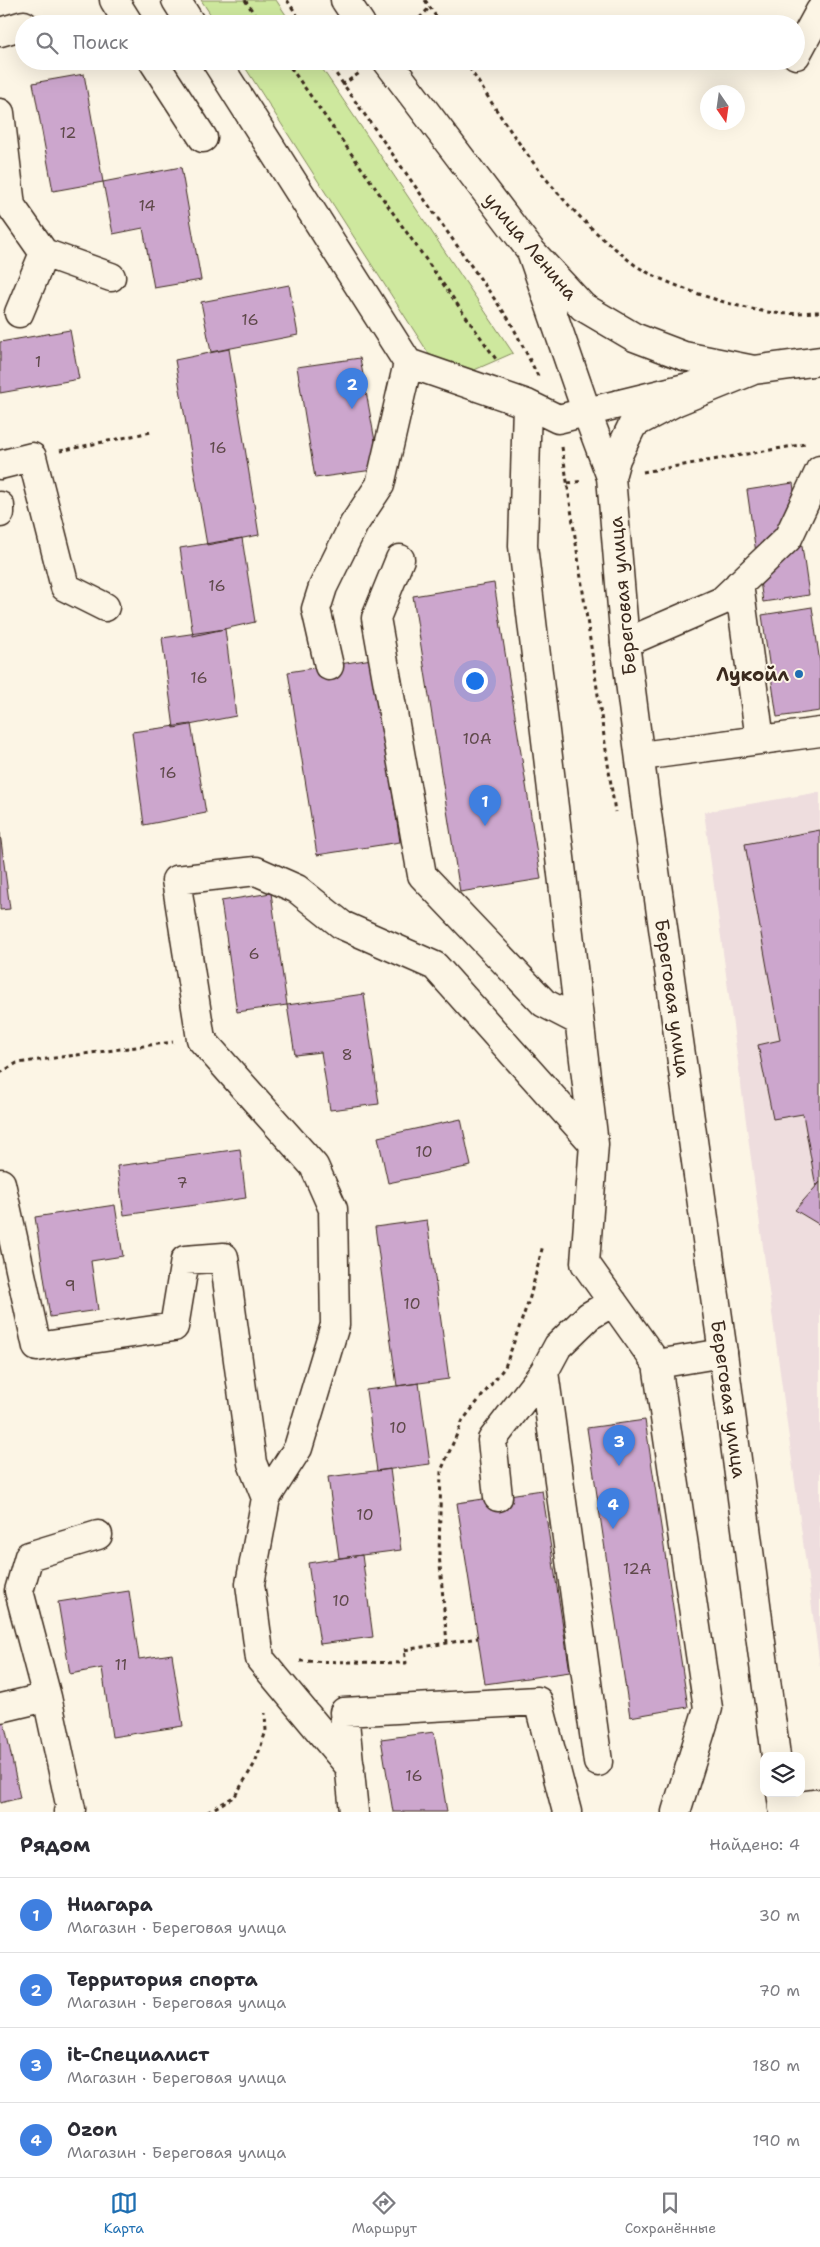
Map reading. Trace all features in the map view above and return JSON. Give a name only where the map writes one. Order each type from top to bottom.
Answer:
[{"type":"main road","points":[[114,0],[123,15]]},
{"type":"main road","points":[[176,0],[186,15]]},
{"type":"main road","points":[[345,0],[355,15]]},
{"type":"main road","points":[[805,38],[820,11]]},
{"type":"main road","points":[[0,32],[15,28]]},
{"type":"main road","points":[[159,70],[203,138]]},
{"type":"main road","points":[[222,70],[408,363],[527,404],[558,419],[754,370]]},
{"type":"main road","name":"улица Ленина","points":[[394,70],[531,251],[583,307],[634,337],[684,356],[754,370]]},
{"type":"main road","points":[[0,114],[11,206],[44,253],[111,277]]},
{"type":"main road","name":"Береговая улица","points":[[531,251],[586,413],[611,477],[625,642],[723,1353],[775,1752]]},
{"type":"main road","points":[[19,313],[44,253]]},
{"type":"main road","name":"улица Ленина","points":[[611,477],[616,459],[633,424],[675,402],[754,370],[820,361]]},
{"type":"main road","points":[[328,666],[316,609],[323,588],[354,524],[380,485],[408,363]]},
{"type":"main road","points":[[527,404],[523,546],[594,1144],[585,1263],[657,1364],[708,1708],[676,1812]]},
{"type":"main road","points":[[0,465],[32,457],[65,588],[105,607]]},
{"type":"main road","points":[[625,642],[722,600],[788,538],[820,470]]},
{"type":"main road","points":[[0,506],[0,513]]},
{"type":"main road","points":[[400,559],[376,618],[422,875],[544,1003],[579,1021]]},
{"type":"main road","points":[[739,584],[760,740]]},
{"type":"main road","points":[[640,756],[820,732]]},
{"type":"main road","points":[[350,1768],[260,1659],[250,1584],[266,1498],[298,1448],[335,1324],[333,1209],[314,1166],[201,1039],[176,880],[256,871],[297,889],[342,925],[435,966],[594,1144]]},
{"type":"main road","points":[[1,1183],[37,1347],[174,1327],[185,1260],[224,1257],[252,1463],[266,1498]]},
{"type":"main road","points":[[498,1496],[492,1440],[544,1372],[558,1346],[589,1316],[613,1302]]},
{"type":"main road","points":[[657,1364],[723,1353]]},
{"type":"main road","points":[[544,1372],[598,1762]]},
{"type":"main road","points":[[68,1812],[71,1810],[47,1697],[19,1591],[29,1556],[98,1535]]},
{"type":"main road","points":[[1,1708],[47,1697]]},
{"type":"main road","points":[[354,1812],[344,1712],[538,1701],[567,1812]]},
{"type":"main road","points":[[783,1804],[820,1803]]},
{"type":"path","points":[[245,0],[255,15]]},
{"type":"path","points":[[288,0],[297,15]]},
{"type":"path","points":[[426,0],[435,15]]},
{"type":"path","points":[[422,15],[430,7]]},
{"type":"path","points":[[292,70],[498,363]]},
{"type":"path","points":[[333,70],[510,320],[558,419]]},
{"type":"path","points":[[471,70],[508,129],[561,197],[599,236],[638,267],[692,292],[731,304],[775,314],[820,312]]},
{"type":"path","points":[[32,457],[151,432]]},
{"type":"path","points":[[611,477],[813,442]]},
{"type":"path","points":[[0,1073],[17,1063],[201,1039]]},
{"type":"shaded area","points":[[820,792],[820,1667],[704,812]]},
{"type":"green space","points":[[201,0],[276,0],[286,15],[211,15]]},
{"type":"green space","points":[[247,70],[323,70],[513,353],[447,382]]},
{"type":"building","points":[[84,74],[103,182],[53,191],[33,83]]},
{"type":"building","points":[[181,167],[201,280],[154,288],[143,228],[113,234],[103,182]]},
{"type":"building","points":[[289,285],[298,335],[211,352],[201,302]]},
{"type":"building","points":[[70,330],[79,379],[0,393],[0,342]]},
{"type":"building","points":[[229,349],[259,535],[207,545],[175,360]]},
{"type":"building","points":[[360,358],[380,469],[315,478],[297,367]]},
{"type":"building","points":[[793,483],[809,595],[763,602],[747,490]]},
{"type":"building","points":[[242,538],[255,622],[193,636],[180,548]]},
{"type":"building","points":[[494,583],[541,879],[460,892],[413,596]]},
{"type":"building","points":[[812,607],[820,663],[820,711],[777,717],[762,615]]},
{"type":"building","points":[[225,629],[236,716],[174,728],[162,638]]},
{"type":"building","points":[[372,659],[400,842],[317,855],[288,672]]},
{"type":"building","points":[[191,724],[206,813],[144,825],[132,732]]},
{"type":"building","points":[[820,830],[820,1182],[816,1187],[803,1114],[773,1119],[758,1045],[780,1040],[745,844]]},
{"type":"building","points":[[0,833],[10,909],[0,910]]},
{"type":"building","points":[[271,893],[287,1005],[237,1012],[221,901]]},
{"type":"building","points":[[364,994],[379,1104],[330,1110],[321,1052],[295,1055],[287,1005]]},
{"type":"building","points":[[461,1119],[471,1166],[388,1183],[378,1137]]},
{"type":"building","points":[[240,1149],[246,1198],[124,1215],[117,1166]]},
{"type":"building","points":[[820,1182],[820,1225],[795,1210]]},
{"type":"building","points":[[115,1205],[123,1256],[91,1261],[98,1310],[50,1317],[35,1217]]},
{"type":"building","points":[[427,1220],[449,1379],[397,1386],[375,1227]]},
{"type":"building","points":[[419,1383],[430,1464],[377,1471],[366,1390]]},
{"type":"building","points":[[645,1420],[688,1707],[630,1717],[587,1428]]},
{"type":"building","points":[[390,1469],[401,1550],[339,1558],[328,1477]]},
{"type":"building","points":[[542,1490],[570,1672],[485,1684],[457,1503]]},
{"type":"building","points":[[362,1555],[373,1637],[320,1644],[308,1563]]},
{"type":"building","points":[[129,1591],[139,1659],[172,1654],[183,1726],[112,1737],[102,1668],[70,1674],[58,1602]]},
{"type":"building","points":[[0,1702],[20,1798],[0,1803]]},
{"type":"building","points":[[434,1732],[447,1812],[393,1812],[381,1739]]},
{"type":"place","name":"Территория спорта","points":[[352,409]]},
{"type":"place","name":"Лукойл","points":[[799,674]]},
{"type":"place","name":"Ниагара","points":[[485,826]]},
{"type":"place","name":"it-Специалист","points":[[619,1466]]},
{"type":"place","name":"Ozon","points":[[613,1529]]}]
